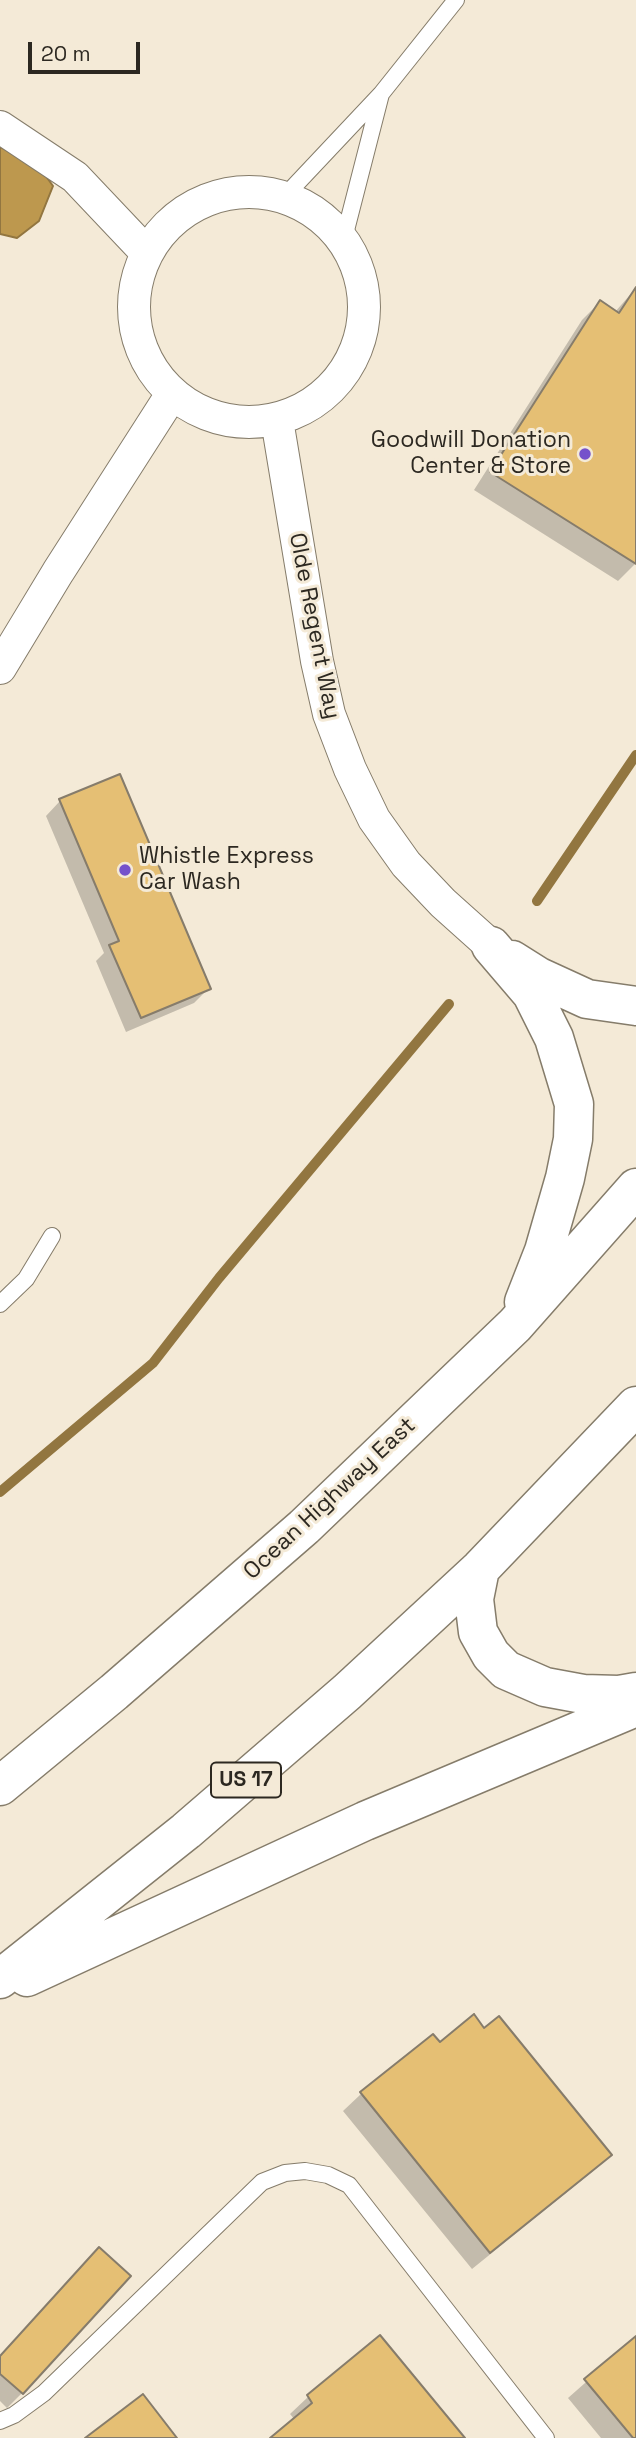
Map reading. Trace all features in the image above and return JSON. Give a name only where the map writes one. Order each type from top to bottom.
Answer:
[{"type":"highway","points":[[491,946],[539,977],[587,999],[636,1006]]},
{"type":"highway","points":[[491,946],[532,995],[554,1038],[574,1104],[573,1139],[565,1178],[544,1251],[515,1325]]},
{"type":"highway","name":"Ocean Highway East","points":[[0,1786],[124,1683],[303,1527],[515,1325],[636,1188]]},
{"type":"highway","name":"US 17","points":[[0,1979],[217,1805],[328,1709],[480,1569],[636,1406]]},
{"type":"highway","points":[[480,1569],[474,1599],[478,1632],[491,1655],[506,1670],[545,1687],[583,1694],[619,1695],[636,1692]]},
{"type":"highway","points":[[0,1990],[365,1821],[636,1707]]},
{"type":"street","points":[[0,127],[75,177],[146,252]]},
{"type":"street","points":[[272,192],[310,206],[344,238],[362,274],[366,314],[361,340],[343,376],[314,404],[276,420],[247,423],[207,415],[172,394],[150,368],[135,331],[134,291],[146,252],[180,213],[217,195],[272,192]]},
{"type":"street","points":[[0,668],[172,394]]},
{"type":"street","name":"Olde Regent Way","points":[[276,420],[317,660],[329,714],[350,769],[374,819],[406,864],[443,903],[491,946]]},
{"type":"lane","points":[[284,197],[381,94],[456,0]]},
{"type":"lane","points":[[344,238],[381,94]]},
{"type":"lane","points":[[0,1304],[26,1279],[52,1236]]},
{"type":"lane","points":[[0,2421],[14,2415],[44,2393],[262,2182],[285,2173],[305,2171],[328,2175],[349,2185],[546,2438]]},
{"type":"shaded area","points":[[0,147],[38,165],[53,186],[39,221],[17,238],[0,234]]},
{"type":"building","points":[[636,287],[636,564],[490,472],[600,300],[619,313]]},
{"type":"building","name":"Whistle Express Car Wash","points":[[120,774],[211,989],[141,1018],[109,945],[119,941],[59,799]]},
{"type":"building","points":[[474,2014],[484,2028],[499,2016],[612,2155],[490,2253],[360,2092],[433,2034],[440,2042]]},
{"type":"building","points":[[99,2247],[131,2276],[23,2394],[0,2374],[0,2356]]},
{"type":"building","points":[[380,2335],[465,2438],[270,2438],[312,2403],[307,2395]]},
{"type":"building","points":[[636,2336],[636,2438],[633,2438],[584,2379]]},
{"type":"building","points":[[143,2394],[177,2438],[85,2438]]},
{"type":"waterway","points":[[537,901],[636,755]]},
{"type":"waterway","points":[[0,1492],[153,1363],[219,1278],[449,1004]]},
{"type":"place","name":"Goodwill Donation Center & Store","points":[[585,454]]},
{"type":"place","name":"Whistle Express Car Wash","points":[[125,870]]}]
